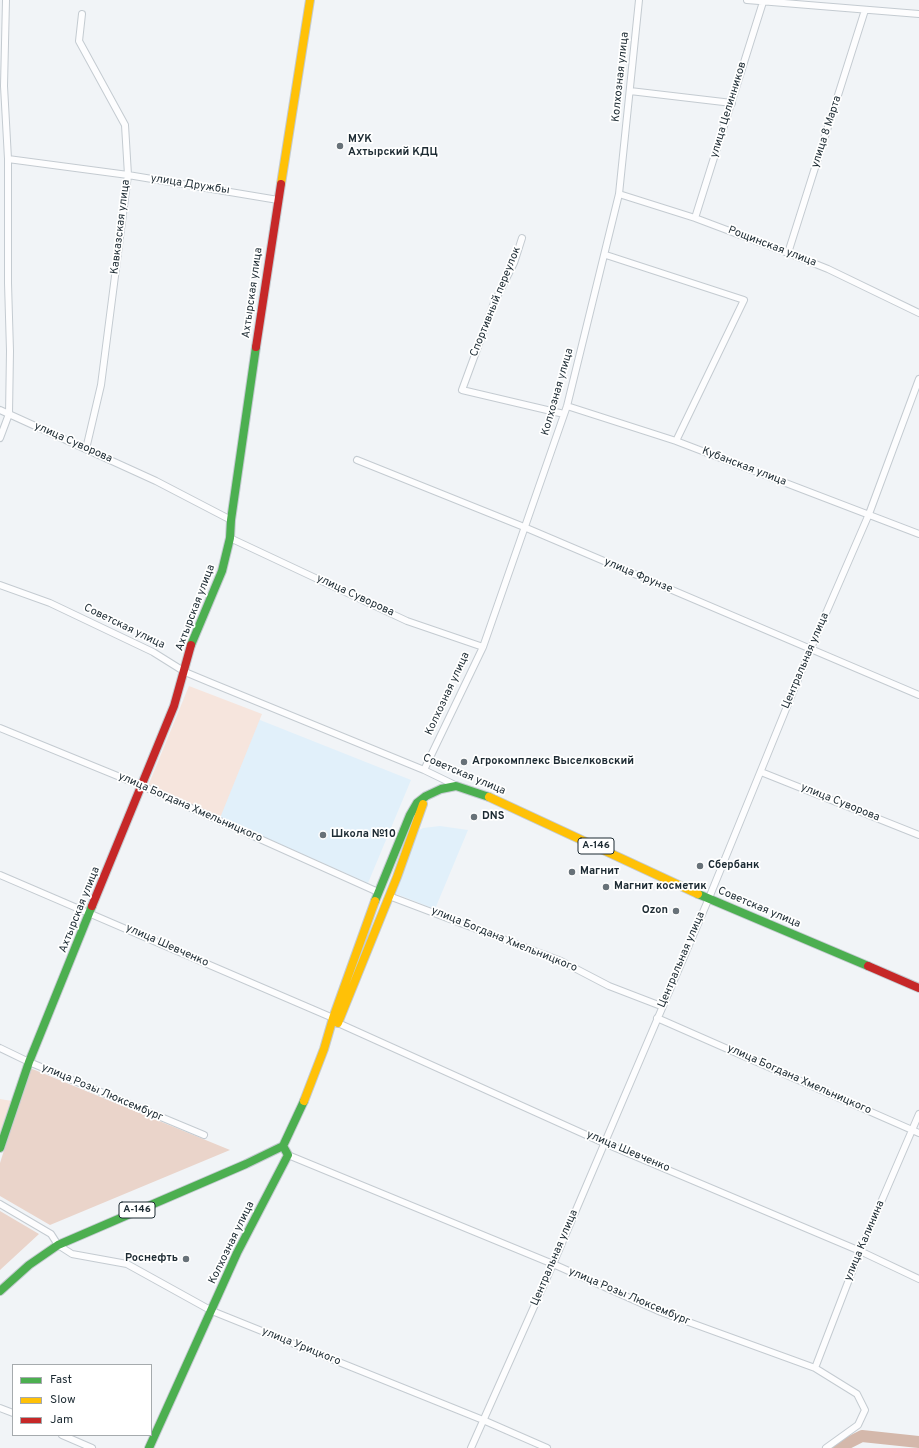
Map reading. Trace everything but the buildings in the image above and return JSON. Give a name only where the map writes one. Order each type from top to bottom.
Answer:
[{"type":"main road","name":"Ахтырская улица","points":[[0,1148],[29,1062],[174,706],[185,672],[191,646],[222,571],[230,538],[231,520],[278,200],[310,0]]},
{"type":"main road","points":[[335,1021],[378,892],[410,815],[417,803],[426,796],[441,789],[456,786]]},
{"type":"main road","name":"Советская улица","points":[[456,786],[484,795],[709,898],[919,988]]},
{"type":"main road","points":[[288,1155],[283,1146],[301,1108],[335,1021],[389,896],[426,796]]},
{"type":"main road","name":"А-146","points":[[0,1291],[29,1265],[58,1245],[218,1176],[283,1146]]},
{"type":"main road","name":"Колхозная улица","points":[[149,1448],[237,1253],[288,1155]]},
{"type":"street","points":[[0,438],[9,414],[10,351],[8,283],[8,159],[5,134],[2,54],[6,0]]},
{"type":"street","name":"Колхозная улица","points":[[424,770],[483,646],[567,406],[606,255],[619,194],[639,0]]},
{"type":"street","points":[[747,0],[919,14]]},
{"type":"street","name":"улица Целинников","points":[[695,218],[763,2]]},
{"type":"street","name":"улица 8 Марта","points":[[788,253],[865,10]]},
{"type":"street","name":"Кавказская улица","points":[[82,14],[79,41],[125,125],[128,175],[101,385],[86,449]]},
{"type":"street","points":[[630,91],[732,103]]},
{"type":"street","name":"улица Дружбы","points":[[8,159],[128,175],[278,200]]},
{"type":"street","name":"Рощинская улица","points":[[619,194],[695,218],[788,253],[828,270],[919,313]]},
{"type":"street","name":"Спортивный переулок","points":[[522,238],[514,264],[494,303],[462,390],[564,414]]},
{"type":"street","points":[[606,255],[744,300],[676,442]]},
{"type":"street","name":"Центральная улица","points":[[472,1448],[483,1420],[553,1264],[661,1006],[709,898],[810,650],[869,514],[919,379]]},
{"type":"street","name":"Кубанская улица","points":[[567,406],[676,442],[919,534]]},
{"type":"street","name":"улица Суворова","points":[[0,410],[156,481],[231,520]]},
{"type":"street","name":"улица Фрунзе","points":[[357,460],[524,527],[810,650],[919,695]]},
{"type":"street","name":"улица Суворова","points":[[230,538],[406,621],[483,646]]},
{"type":"street","name":"Советская улица","points":[[0,585],[50,602],[153,652],[185,672],[424,770],[456,786]]},
{"type":"street","name":"улица Богдана Хмельницкого","points":[[0,728],[142,786],[378,892]]},
{"type":"street","name":"улица Суворова","points":[[761,772],[919,835]]},
{"type":"street","name":"улица Шевченко","points":[[0,875],[335,1021],[604,1143],[860,1251],[919,1279]]},
{"type":"street","name":"улица Богдана Хмельницкого","points":[[389,896],[561,961],[610,986],[661,1006]]},
{"type":"street","name":"улица Богдана Хмельницкого","points":[[657,1018],[919,1133]]},
{"type":"street","name":"улица Розы Люксембург","points":[[0,1048],[29,1062],[204,1135]]},
{"type":"street","name":"улица Калинина","points":[[815,1368],[860,1251],[919,1114]]},
{"type":"street","name":"улица Розы Люксембург","points":[[288,1155],[553,1264],[661,1312],[815,1368],[857,1394],[865,1410],[858,1425],[826,1448]]},
{"type":"street","name":"улица Урицкого","points":[[0,1204],[51,1234],[58,1245],[72,1254],[127,1264],[212,1311],[483,1420],[547,1448]]},
{"type":"street","points":[[0,1408],[12,1413]]},
{"type":"street","points":[[64,1436],[92,1448]]},
{"type":"shaded area","points":[[189,686],[262,714],[220,818],[148,786]]},
{"type":"shaded area","name":"Школа №10","points":[[187,691],[411,780],[368,883],[149,786]]},
{"type":"shaded area","points":[[440,826],[468,830],[435,909],[391,892],[416,832],[423,828]]},
{"type":"shaded area","points":[[30,1068],[230,1150],[50,1225],[0,1196],[0,1163]]},
{"type":"shaded area","points":[[0,1099],[12,1101],[0,1138]]},
{"type":"shaded area","points":[[0,1211],[39,1234],[0,1270]]},
{"type":"waterway","points":[[838,1448],[862,1436],[919,1442]]},
{"type":"traffic: fast","points":[[191,645],[222,571],[230,538],[231,520],[256,347]]},
{"type":"traffic: fast","points":[[375,901],[410,815],[417,803],[426,796],[441,789],[456,786],[489,797]]},
{"type":"traffic: fast","points":[[698,894],[868,966]]},
{"type":"traffic: fast","points":[[0,1148],[29,1062],[92,906]]},
{"type":"traffic: fast","points":[[0,1291],[29,1265],[58,1245],[246,1164],[283,1146],[304,1101]]},
{"type":"traffic: fast","points":[[149,1448],[237,1253],[288,1155],[283,1146]]},
{"type":"traffic: slow","points":[[281,184],[310,0]]},
{"type":"traffic: slow","points":[[489,797],[698,894]]},
{"type":"traffic: slow","points":[[338,1023],[397,877],[423,804]]},
{"type":"traffic: slow","points":[[304,1101],[324,1049],[333,1018],[375,901]]},
{"type":"traffic: jam","points":[[256,347],[281,184]]},
{"type":"traffic: jam","points":[[92,906],[174,706],[191,645]]},
{"type":"traffic: jam","points":[[868,966],[919,988]]},
{"type":"place","name":"МУК Ахтырский КДЦ","points":[[340,146]]},
{"type":"place","name":"Агрокомплекс Выселковский","points":[[464,762]]},
{"type":"place","name":"DNS","points":[[474,817]]},
{"type":"place","name":"Школа №10","points":[[323,835]]},
{"type":"place","name":"Сбербанк","points":[[700,866]]},
{"type":"place","name":"Магнит","points":[[572,872]]},
{"type":"place","name":"Магнит косметик","points":[[606,887]]},
{"type":"place","name":"Ozon","points":[[676,911]]},
{"type":"place","name":"Роснефть","points":[[186,1259]]}]
